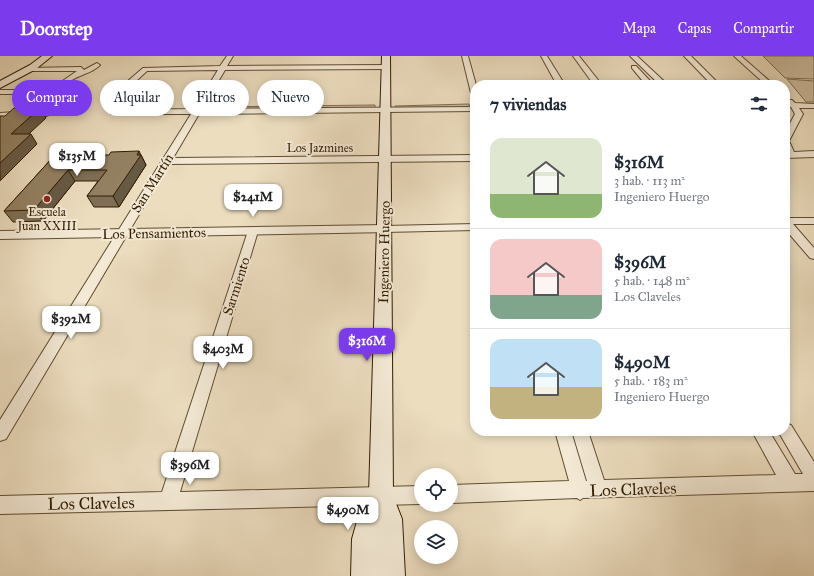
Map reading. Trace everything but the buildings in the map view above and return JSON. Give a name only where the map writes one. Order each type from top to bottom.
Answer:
[{"type":"main road","points":[[0,79],[24,68],[40,56]]},
{"type":"main road","points":[[0,85],[29,69],[48,56]]},
{"type":"main road","name":"Ingeniero Huergo","points":[[386,61],[381,496],[389,519],[391,576]]},
{"type":"main road","name":"Ingeniero Huergo","points":[[365,576],[365,539],[370,521],[381,496]]},
{"type":"street","name":"San Martín","points":[[216,80],[230,56]]},
{"type":"street","points":[[465,56],[471,80]]},
{"type":"street","points":[[544,56],[558,80]]},
{"type":"street","points":[[576,56],[594,80]]},
{"type":"street","points":[[627,56],[628,60],[646,80]]},
{"type":"street","points":[[633,56],[659,80]]},
{"type":"street","points":[[688,56],[711,80]]},
{"type":"street","points":[[737,56],[764,80]]},
{"type":"street","points":[[182,110],[114,112],[114,109],[121,96],[138,75],[145,69],[223,68],[386,61]]},
{"type":"street","points":[[67,80],[97,65]]},
{"type":"street","points":[[29,69],[79,68],[81,69],[79,74]]},
{"type":"street","points":[[0,92],[12,92]]},
{"type":"street","points":[[249,108],[386,106],[470,102]]},
{"type":"street","points":[[790,102],[814,106]]},
{"type":"street","points":[[790,104],[799,114],[790,132]]},
{"type":"street","points":[[386,106],[470,109]]},
{"type":"street","points":[[0,115],[12,115]]},
{"type":"street","name":"San Martín","points":[[0,434],[194,116]]},
{"type":"street","points":[[790,155],[814,154]]},
{"type":"street","name":"Los Jazmines","points":[[165,161],[470,158]]},
{"type":"street","points":[[790,222],[814,221]]},
{"type":"street","name":"Los Pensamientos","points":[[0,235],[470,227]]},
{"type":"street","points":[[790,228],[814,255]]},
{"type":"street","name":"Sarmiento","points":[[168,502],[253,231]]},
{"type":"street","points":[[564,436],[580,491]]},
{"type":"street","points":[[582,436],[599,490]]},
{"type":"street","points":[[763,436],[790,482]]},
{"type":"street","points":[[789,436],[814,477]]},
{"type":"street","name":"Los Claveles","points":[[458,494],[580,491],[814,482]]},
{"type":"street","name":"Los Claveles","points":[[0,505],[414,495]]},
{"type":"shaded area","points":[[763,56],[814,56],[814,79],[785,78]]},
{"type":"shaded area","points":[[787,79],[814,81],[814,102],[806,102],[790,83],[790,80]]},
{"type":"shaded area","points":[[469,104],[470,108],[395,108],[395,106]]},
{"type":"shaded area","points":[[375,105],[375,109],[324,110],[324,106]]},
{"type":"shaded area","points":[[257,106],[257,110],[249,110],[249,107]]},
{"type":"place","name":"Escuela Juan XXIII","points":[[47,199]]}]
